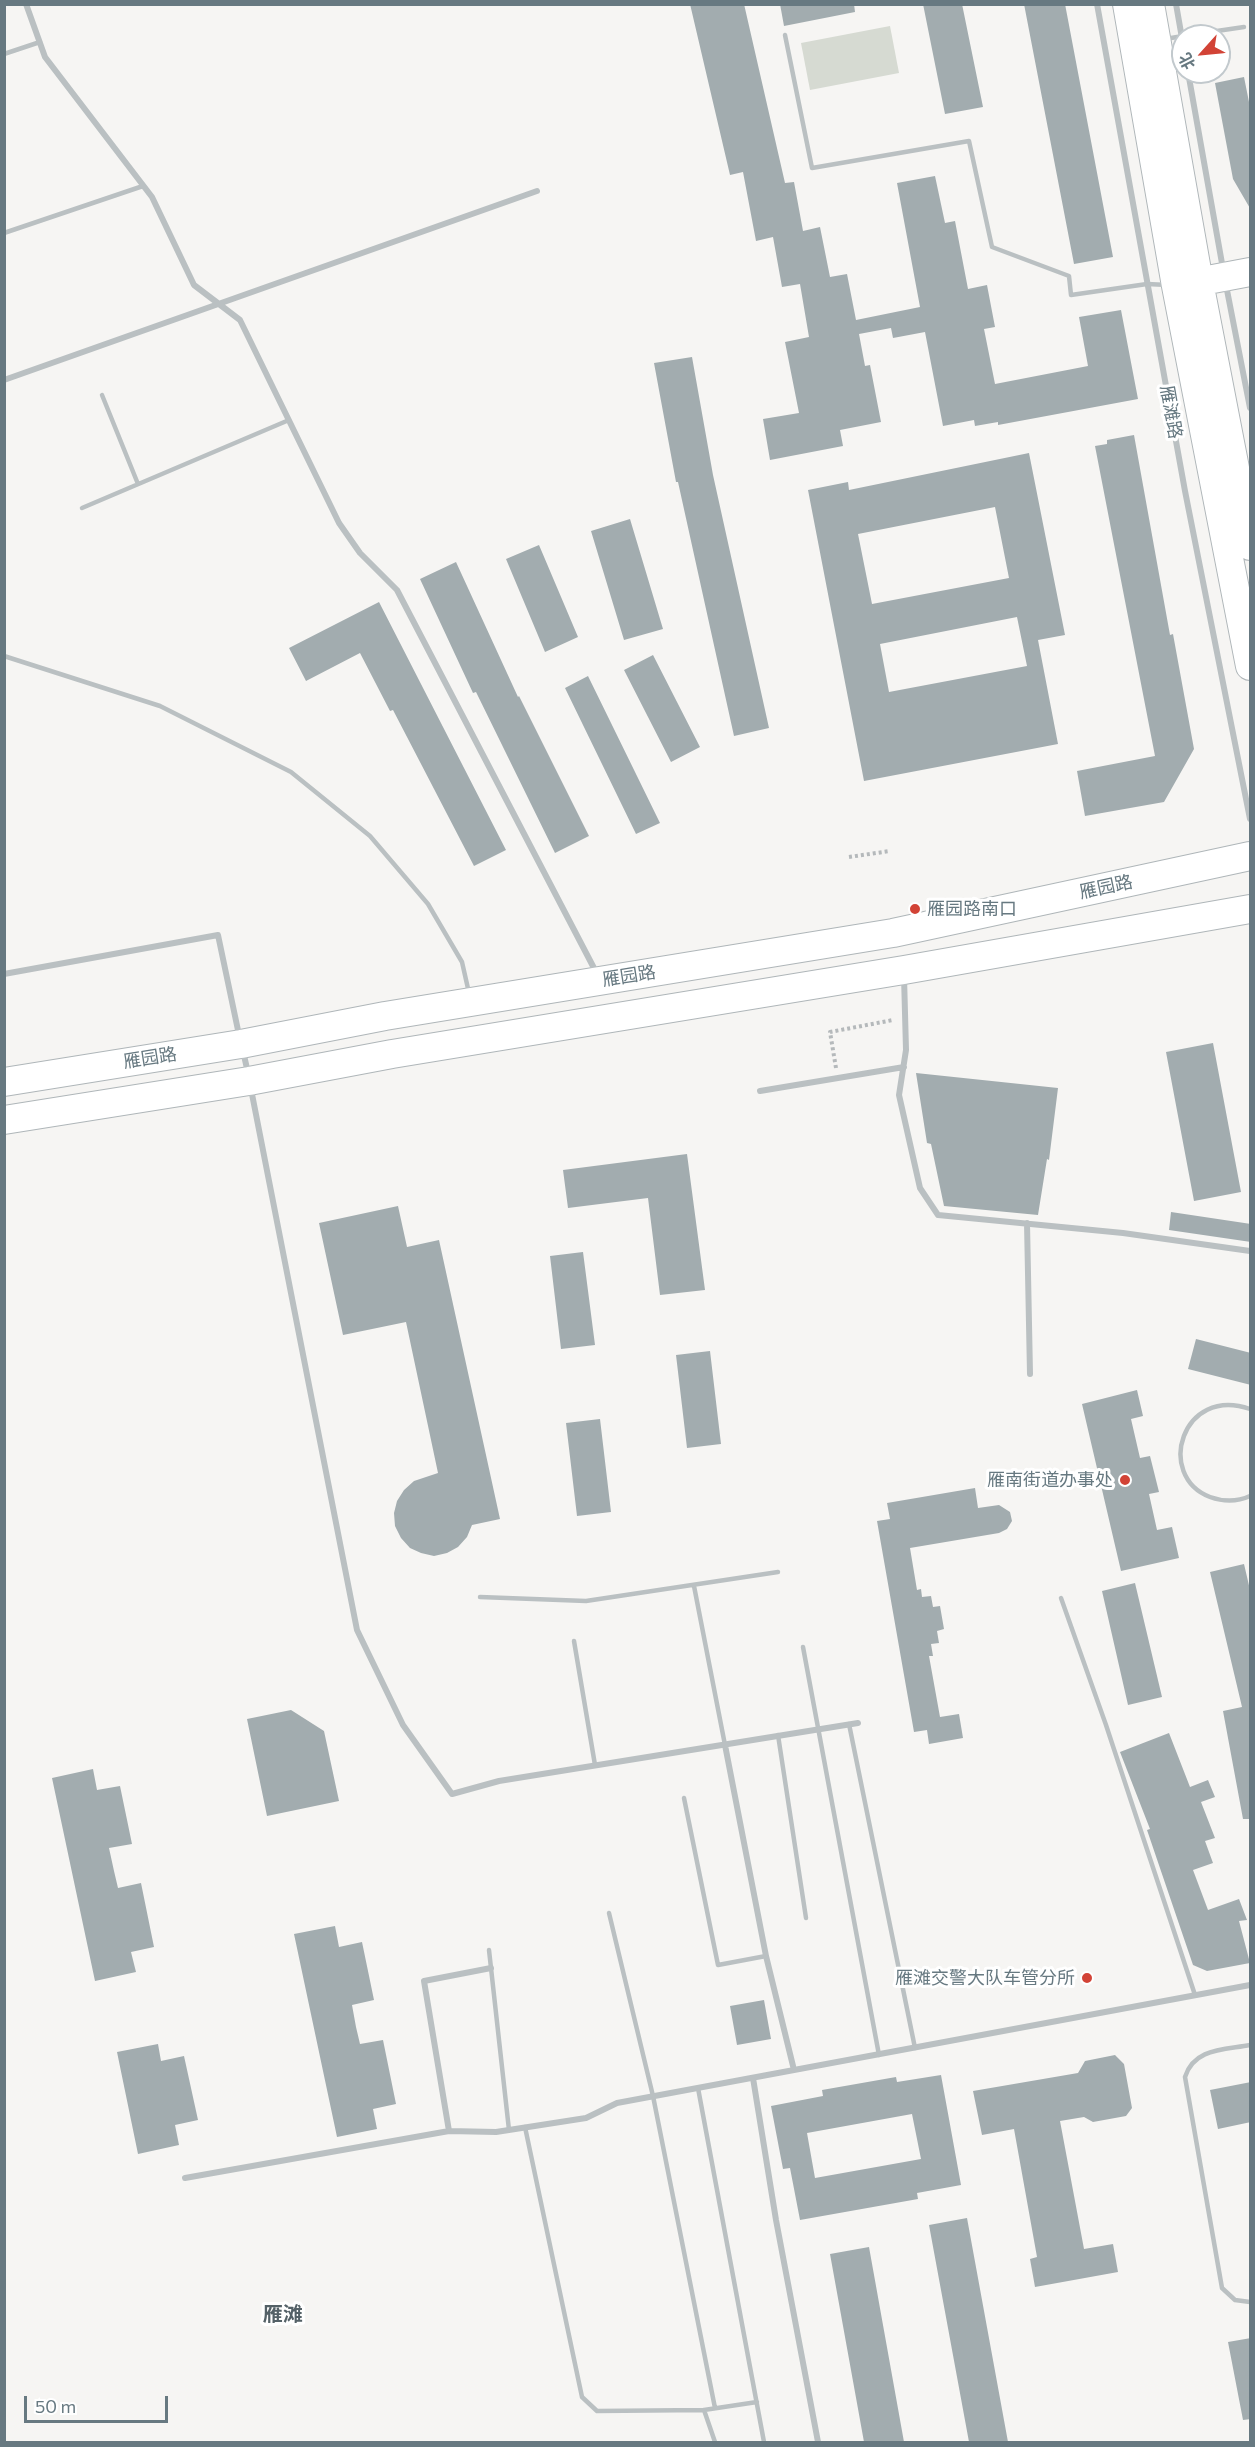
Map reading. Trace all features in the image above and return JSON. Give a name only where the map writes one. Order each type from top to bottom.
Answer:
[{"type":"main road","name":"雁滩路","points":[[1126,4],[1213,279],[1251,666]]},
{"type":"main road","name":"雁滩路","points":[[1150,4],[1171,31]]},
{"type":"main road","name":"雁滩路","points":[[1184,84],[1251,546]]},
{"type":"main road","name":"雁园路","points":[[4,1082],[893,933],[1251,856]]},
{"type":"main road","points":[[4,1120],[249,1081],[392,1054],[904,970],[1251,909]]},
{"type":"street","points":[[26,4],[45,57],[152,198],[194,285],[240,320],[339,523],[360,553],[397,590],[601,981]]},
{"type":"street","name":"雁滩路","points":[[1097,4],[1187,502],[1251,819]]},
{"type":"street","name":"雁滩路","points":[[1176,4],[1177,24]]},
{"type":"street","name":"雁滩路","points":[[1189,84],[1213,279],[1251,408]]},
{"type":"street","points":[[4,380],[537,191]]},
{"type":"street","points":[[4,974],[218,935],[357,1630],[403,1725],[452,1794],[499,1781],[858,1723]]},
{"type":"street","points":[[904,970],[906,1050],[899,1095],[920,1188],[938,1215],[1123,1233],[1251,1251]]},
{"type":"street","points":[[760,1091],[904,1067]]},
{"type":"street","points":[[1026,1223],[1030,1374]]},
{"type":"street","points":[[725,1745],[766,1956],[794,2070]]},
{"type":"street","points":[[449,2131],[424,1981],[491,1968]]},
{"type":"street","points":[[185,2178],[449,2131],[496,2132],[586,2118],[617,2103],[1251,1985]]},
{"type":"street","points":[[753,2078],[776,2220],[818,2442]]},
{"type":"lane","points":[[1231,29],[1244,27]]},
{"type":"lane","points":[[785,35],[812,168],[969,141],[992,247],[1069,276],[1071,295],[1148,284],[1213,279]]},
{"type":"lane","points":[[4,54],[40,42]]},
{"type":"lane","points":[[4,233],[143,186]]},
{"type":"lane","points":[[102,395],[138,484]]},
{"type":"lane","points":[[82,508],[289,420]]},
{"type":"lane","points":[[4,656],[160,706],[291,772],[370,836],[428,904],[462,962],[471,1002]]},
{"type":"lane","points":[[1251,1409],[1237,1404],[1218,1405],[1201,1413],[1188,1427],[1181,1444],[1182,1464],[1189,1481],[1203,1494],[1221,1501],[1240,1500],[1251,1496]]},
{"type":"lane","points":[[480,1597],[586,1601],[778,1572]]},
{"type":"lane","points":[[694,1586],[725,1745]]},
{"type":"lane","points":[[1061,1598],[1106,1725],[1195,1995]]},
{"type":"lane","points":[[574,1641],[596,1765]]},
{"type":"lane","points":[[803,1647],[879,2055]]},
{"type":"lane","points":[[849,1724],[915,2048]]},
{"type":"lane","points":[[778,1735],[806,1918]]},
{"type":"lane","points":[[684,1798],[718,1965],[766,1956]]},
{"type":"lane","points":[[609,1913],[653,2096],[715,2408]]},
{"type":"lane","points":[[489,1950],[509,2130]]},
{"type":"lane","points":[[1251,2045],[1202,2055],[1194,2060],[1185,2078],[1222,2288],[1235,2300],[1251,2302]]},
{"type":"lane","points":[[698,2088],[764,2442]]},
{"type":"lane","points":[[525,2127],[582,2397],[597,2411],[704,2410],[757,2402]]},
{"type":"lane","points":[[704,2410],[715,2442]]},
{"type":"path","points":[[849,857],[890,851]]},
{"type":"path","points":[[838,1078],[830,1032],[894,1020]]},
{"type":"shaded area","points":[[890,26],[899,73],[810,90],[801,43]]},
{"type":"building","points":[[690,4],[744,4],[785,183],[794,182],[803,231],[820,227],[830,277],[847,274],[856,320],[920,307],[897,183],[935,176],[945,223],[955,221],[968,289],[987,285],[995,327],[984,329],[995,384],[1088,366],[1079,317],[1121,310],[1138,399],[998,425],[998,422],[975,426],[974,420],[943,426],[925,332],[893,338],[891,328],[859,334],[865,366],[870,365],[881,422],[840,430],[843,446],[770,460],[763,419],[799,413],[785,342],[809,337],[800,284],[782,287],[773,237],[756,241],[743,172],[730,175]]},
{"type":"building","points":[[780,4],[854,4],[855,12],[784,26]]},
{"type":"building","points":[[923,4],[962,4],[983,107],[945,114]]},
{"type":"building","points":[[1024,4],[1065,4],[1113,257],[1074,264]]},
{"type":"building","points":[[1244,77],[1251,112],[1251,210],[1233,179],[1215,84],[1231,84],[1231,80]]},
{"type":"building","points":[[692,357],[713,475],[769,728],[734,736],[678,482],[676,482],[654,363]]},
{"type":"building","points":[[1134,435],[1170,635],[1173,634],[1194,749],[1164,802],[1085,816],[1077,771],[1155,756],[1095,446],[1107,444],[1107,440]]},
{"type":"building","points":[[1029,453],[1065,635],[1038,640],[1058,744],[864,781],[808,490],[848,482],[849,490]],"holes":[[[995,507],[1009,578],[872,604],[858,534]],[[1017,617],[1027,666],[889,692],[880,644]]]},
{"type":"building","points":[[630,519],[663,629],[624,640],[591,531]]},
{"type":"building","points":[[539,545],[578,637],[545,652],[506,559]]},
{"type":"building","points":[[456,562],[518,697],[589,836],[555,853],[476,692],[473,693],[420,579]]},
{"type":"building","points":[[379,602],[506,850],[474,866],[393,710],[390,711],[360,653],[306,681],[289,648]]},
{"type":"building","points":[[653,655],[700,747],[671,762],[624,670]]},
{"type":"building","points":[[588,676],[660,823],[636,834],[565,688]]},
{"type":"building","points":[[1213,1043],[1241,1192],[1194,1201],[1166,1052]]},
{"type":"building","points":[[916,1073],[1058,1088],[1049,1160],[1047,1159],[1038,1215],[944,1206],[931,1144],[927,1143]]},
{"type":"building","points":[[687,1154],[705,1290],[660,1295],[648,1198],[568,1208],[563,1170]]},
{"type":"building","points":[[398,1206],[407,1247],[439,1240],[500,1519],[472,1525],[467,1537],[458,1547],[434,1556],[410,1548],[401,1538],[395,1526],[394,1513],[397,1501],[404,1490],[414,1481],[438,1473],[406,1322],[343,1335],[319,1223]]},
{"type":"building","points":[[1171,1212],[1251,1224],[1251,1242],[1169,1230]]},
{"type":"building","points":[[583,1252],[595,1345],[561,1349],[550,1256]]},
{"type":"building","points":[[1196,1339],[1251,1353],[1251,1385],[1188,1369]]},
{"type":"building","points":[[710,1351],[721,1444],[687,1448],[676,1355]]},
{"type":"building","points":[[1137,1390],[1143,1416],[1131,1419],[1140,1458],[1150,1456],[1159,1492],[1149,1494],[1157,1530],[1172,1527],[1179,1558],[1121,1571],[1082,1404]]},
{"type":"building","points":[[600,1419],[611,1512],[577,1516],[566,1423]]},
{"type":"building","points":[[975,1488],[978,1508],[999,1505],[1010,1512],[1012,1521],[1007,1529],[999,1533],[910,1548],[917,1590],[921,1589],[922,1597],[931,1596],[933,1607],[940,1606],[944,1629],[937,1631],[939,1643],[931,1644],[933,1656],[929,1656],[940,1717],[959,1714],[963,1738],[929,1744],[927,1730],[914,1732],[877,1521],[890,1519],[887,1503]]},
{"type":"building","points":[[1244,1564],[1251,1594],[1251,1819],[1243,1819],[1223,1711],[1242,1707],[1210,1572]]},
{"type":"building","points":[[1135,1583],[1162,1697],[1128,1705],[1102,1591]]},
{"type":"building","points":[[291,1710],[324,1731],[339,1801],[267,1816],[247,1719]]},
{"type":"building","points":[[1169,1733],[1190,1787],[1208,1780],[1215,1797],[1201,1802],[1215,1838],[1205,1841],[1213,1863],[1193,1870],[1208,1910],[1239,1899],[1247,1920],[1239,1921],[1250,1963],[1207,1971],[1193,1965],[1147,1830],[1150,1829],[1120,1752]]},
{"type":"building","points":[[93,1769],[97,1790],[120,1786],[132,1844],[109,1848],[118,1888],[141,1883],[154,1947],[131,1952],[136,1972],[95,1981],[52,1778]]},
{"type":"building","points":[[335,1926],[339,1947],[362,1942],[374,2000],[352,2005],[356,2027],[360,2044],[383,2040],[396,2104],[373,2109],[377,2129],[337,2137],[294,1934]]},
{"type":"building","points":[[764,2000],[771,2039],[737,2045],[730,2006]]},
{"type":"building","points":[[158,2044],[161,2061],[184,2056],[198,2120],[175,2125],[179,2145],[138,2154],[117,2052]]},
{"type":"building","points":[[1115,2055],[1124,2064],[1132,2108],[1126,2116],[1093,2122],[1084,2117],[1060,2121],[1084,2249],[1113,2244],[1118,2272],[1035,2287],[1030,2259],[1037,2257],[1014,2129],[982,2135],[973,2091],[1078,2073],[1085,2061]]},
{"type":"building","points":[[941,2075],[961,2185],[917,2193],[918,2199],[800,2220],[790,2168],[783,2169],[771,2106],[823,2096],[822,2090],[896,2077],[897,2082]],"holes":[[[912,2114],[921,2159],[815,2178],[807,2133]]]},
{"type":"building","points":[[1251,2082],[1251,2122],[1218,2129],[1210,2090]]},
{"type":"building","points":[[967,2218],[1008,2442],[969,2442],[929,2225]]},
{"type":"building","points":[[869,2247],[904,2442],[864,2442],[830,2254]]},
{"type":"building","points":[[1251,2338],[1251,2419],[1243,2420],[1228,2342]]},
{"type":"place","name":"雁园路南口","points":[[915,909]]},
{"type":"place","name":"雁南街道办事处","points":[[1125,1480]]},
{"type":"place","name":"雁滩交警大队车管分所","points":[[1087,1978]]},
{"type":"district","name":"雁滩","points":[[283,2314]]}]
